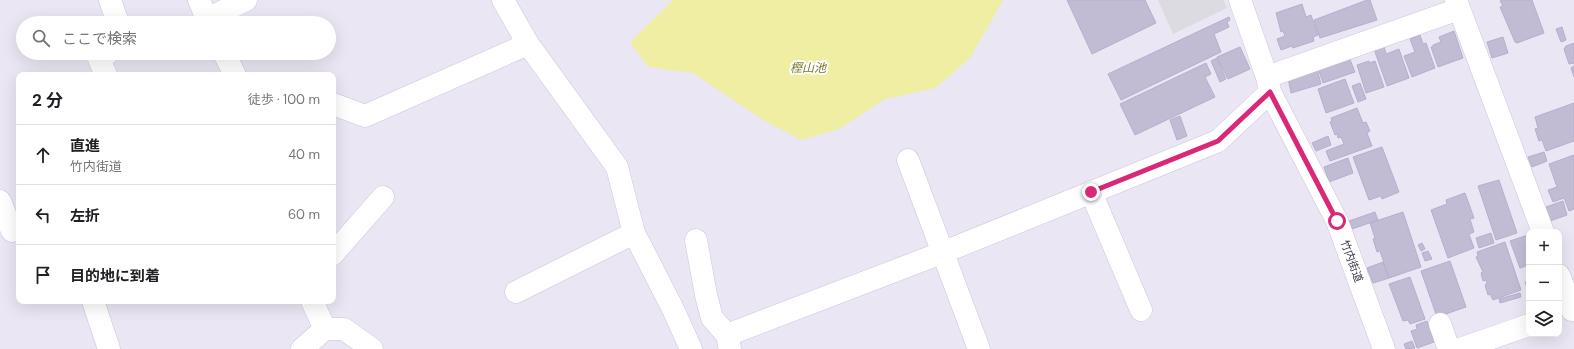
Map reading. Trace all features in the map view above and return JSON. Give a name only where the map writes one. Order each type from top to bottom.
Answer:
[{"type":"street","points":[[110,0],[116,16]]},
{"type":"street","points":[[205,14],[246,0]]},
{"type":"street","points":[[503,0],[528,44],[617,167],[634,233],[673,309],[691,349]]},
{"type":"street","name":"竹内街道","points":[[1240,0],[1268,85],[1337,221],[1384,349]]},
{"type":"street","points":[[696,240],[706,295],[712,318],[729,342],[944,252],[1218,141],[1268,85],[1458,5],[1542,229]]},
{"type":"street","points":[[336,105],[365,116],[528,44]]},
{"type":"street","points":[[99,60],[105,72]]},
{"type":"street","points":[[228,60],[234,72]]},
{"type":"street","points":[[908,160],[944,252],[979,349]]},
{"type":"street","points":[[1091,192],[1141,310]]},
{"type":"street","points":[[336,251],[383,197]]},
{"type":"street","points":[[0,201],[10,231]]},
{"type":"street","points":[[516,292],[634,233]]},
{"type":"street","points":[[1562,287],[1568,311]]},
{"type":"street","points":[[95,304],[108,349]]},
{"type":"street","points":[[313,304],[325,329]]},
{"type":"street","points":[[1440,324],[1449,349]]},
{"type":"street","points":[[1460,349],[1526,326]]},
{"type":"street","points":[[302,349],[325,329],[344,329],[372,349]]},
{"type":"shaded area","points":[[1158,0],[1223,0],[1227,8],[1173,34]]},
{"type":"water","name":"樫山池","points":[[673,0],[1003,0],[970,58],[935,88],[885,99],[839,129],[801,140],[763,120],[693,73],[648,67],[630,42]]},
{"type":"building","points":[[1067,0],[1145,0],[1156,23],[1092,54]]},
{"type":"building","points":[[1370,0],[1377,20],[1320,38],[1314,20]]},
{"type":"building","points":[[1532,0],[1544,33],[1517,43],[1515,42],[1500,7],[1503,6],[1500,1]]},
{"type":"building","points":[[1302,4],[1306,17],[1311,15],[1318,35],[1313,37],[1314,41],[1293,48],[1292,46],[1281,50],[1277,39],[1285,36],[1283,31],[1281,32],[1276,13]]},
{"type":"building","points":[[1229,17],[1230,20],[1227,22],[1229,27],[1214,34],[1221,52],[1121,100],[1108,74]]},
{"type":"building","points":[[1562,27],[1566,40],[1561,42],[1556,29]]},
{"type":"building","points":[[1454,31],[1463,58],[1438,67],[1431,47],[1441,42],[1439,37]]},
{"type":"building","points":[[1420,35],[1423,44],[1426,43],[1435,68],[1412,77],[1404,56],[1415,52],[1410,39]]},
{"type":"building","points":[[1503,37],[1508,53],[1492,58],[1487,42]]},
{"type":"building","points":[[1574,43],[1574,63],[1569,64],[1564,49],[1566,46]]},
{"type":"building","points":[[1384,46],[1386,54],[1399,49],[1409,78],[1387,86],[1374,49]]},
{"type":"building","points":[[1240,47],[1250,69],[1228,79],[1217,57]]},
{"type":"building","points":[[1349,57],[1355,72],[1323,83],[1318,68]]},
{"type":"building","points":[[1217,58],[1226,79],[1220,82],[1211,61]]},
{"type":"building","points":[[1369,61],[1369,63],[1375,61],[1384,87],[1366,93],[1357,65]]},
{"type":"building","points":[[1206,63],[1211,74],[1205,77],[1215,97],[1135,135],[1120,104]]},
{"type":"building","points":[[1574,66],[1574,77],[1571,68]]},
{"type":"building","points":[[1317,69],[1321,84],[1291,93],[1288,78]]},
{"type":"building","points":[[1345,79],[1354,103],[1326,113],[1318,89]]},
{"type":"building","points":[[1360,83],[1366,99],[1358,102],[1352,86]]},
{"type":"building","points":[[1574,103],[1574,141],[1546,151],[1542,140],[1539,141],[1535,129],[1538,128],[1535,117]]},
{"type":"building","points":[[1357,108],[1363,123],[1366,122],[1370,131],[1367,133],[1372,146],[1330,161],[1326,151],[1344,144],[1341,137],[1338,138],[1337,134],[1335,135],[1330,122],[1332,121],[1331,118]]},
{"type":"building","points":[[1180,116],[1187,136],[1177,140],[1170,120]]},
{"type":"building","points":[[1328,136],[1331,145],[1316,151],[1312,143]]},
{"type":"building","points":[[1382,147],[1399,192],[1382,199],[1381,196],[1369,200],[1353,157]]},
{"type":"building","points":[[1544,152],[1547,161],[1532,167],[1528,157]]},
{"type":"building","points":[[1574,155],[1574,209],[1569,211],[1564,198],[1553,202],[1548,190],[1557,187],[1549,164]]},
{"type":"building","points":[[1348,158],[1353,173],[1329,182],[1324,167]]},
{"type":"building","points":[[1499,180],[1517,233],[1496,240],[1478,186]]},
{"type":"building","points":[[1465,193],[1474,218],[1470,219],[1474,232],[1469,234],[1474,248],[1448,258],[1431,210],[1447,204],[1446,200]]},
{"type":"building","points":[[1563,201],[1567,215],[1550,221],[1546,207]]},
{"type":"building","points":[[1375,212],[1378,220],[1352,229],[1349,221]]},
{"type":"building","points":[[1403,212],[1421,267],[1389,278],[1380,251],[1377,252],[1373,239],[1375,238],[1370,223]]},
{"type":"building","points":[[1491,233],[1494,243],[1479,248],[1476,238]]},
{"type":"building","points":[[1526,236],[1526,266],[1520,268],[1510,241]]},
{"type":"building","points":[[1505,242],[1521,290],[1493,300],[1490,294],[1488,295],[1485,285],[1487,284],[1486,280],[1483,281],[1481,273],[1483,272],[1476,257],[1478,256],[1477,252]]},
{"type":"building","points":[[1422,243],[1425,249],[1421,251],[1418,245]]},
{"type":"building","points":[[1428,251],[1432,259],[1425,261],[1422,253]]},
{"type":"building","points":[[1450,261],[1466,307],[1437,317],[1421,271]]},
{"type":"building","points":[[1383,262],[1389,278],[1373,283],[1367,268]]},
{"type":"building","points":[[1410,277],[1425,319],[1410,324],[1408,320],[1403,321],[1389,284]]},
{"type":"building","points":[[1520,293],[1521,297],[1500,303],[1499,299]]},
{"type":"building","points":[[1427,321],[1434,342],[1417,348],[1411,331],[1417,329],[1416,325]]},
{"type":"building","points":[[1412,341],[1415,348],[1406,349],[1404,344]]},
{"type":"route","points":[[1091,192],[1218,141],[1270,92],[1337,221]]}]
